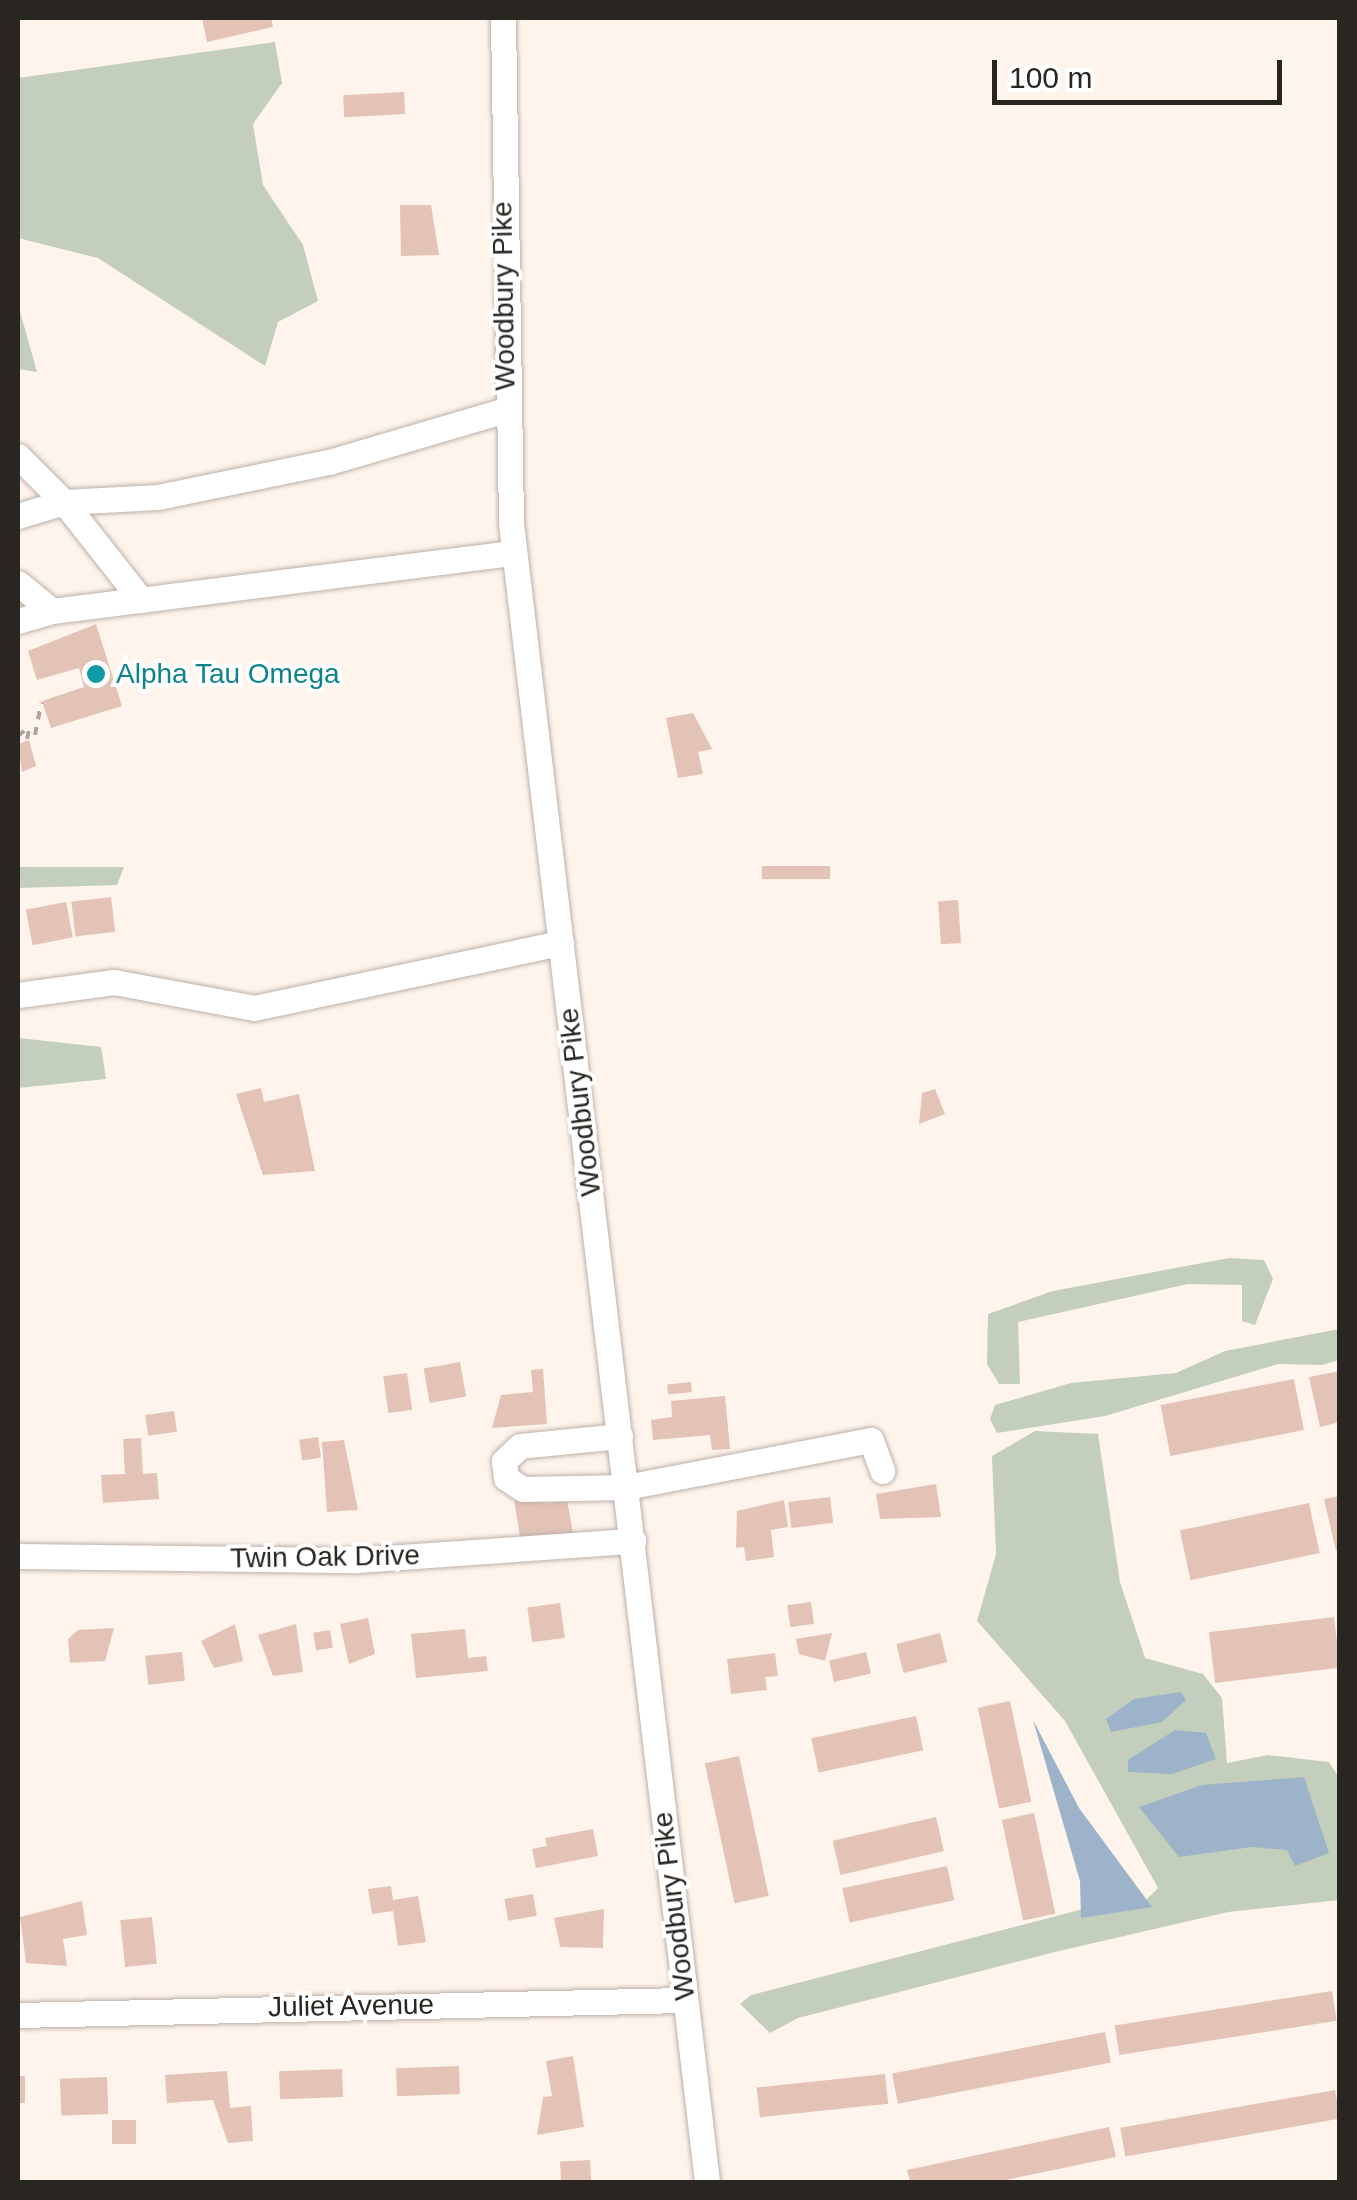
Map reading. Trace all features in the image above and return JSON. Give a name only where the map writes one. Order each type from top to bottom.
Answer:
[{"type":"street","name":"Woodbury Pike","points":[[503,18],[506,410],[514,553],[707,2182]]},
{"type":"street","points":[[18,516],[64,502],[158,497],[329,462],[506,410]]},
{"type":"street","points":[[18,456],[64,502],[141,600]]},
{"type":"street","points":[[18,621],[52,611],[514,553]]},
{"type":"street","points":[[18,583],[52,611]]},
{"type":"street","points":[[18,996],[114,982],[254,1008],[561,943]]},
{"type":"street","points":[[620,1436],[520,1446],[504,1469],[524,1489],[626,1487],[872,1440],[882,1471]]},
{"type":"street","name":"Twin Oak Drive","points":[[18,1556],[358,1560],[633,1541]]},
{"type":"street","name":"Juliet Avenue","points":[[18,2014],[685,2000]]},
{"type":"path","points":[[27,739],[40,703]]},
{"type":"path","points":[[30,726],[35,735]]},
{"type":"path","points":[[18,736],[30,726]]},
{"type":"green space","points":[[275,42],[282,83],[253,124],[263,185],[303,245],[318,301],[278,322],[265,366],[98,258],[18,238],[18,78]]},
{"type":"green space","points":[[18,304],[37,372],[18,369]]},
{"type":"green space","points":[[18,867],[124,867],[117,885],[18,888]]},
{"type":"green space","points":[[19,1038],[101,1047],[106,1079],[18,1088]]},
{"type":"green space","points":[[1229,1258],[1264,1260],[1273,1279],[1255,1325],[1242,1321],[1242,1285],[1188,1284],[1018,1322],[1020,1384],[999,1384],[987,1364],[988,1314],[1053,1291]]},
{"type":"green space","points":[[1339,1329],[1339,1360],[1322,1365],[1278,1364],[1105,1416],[997,1433],[990,1419],[995,1405],[1071,1383],[1176,1373],[1225,1351]]},
{"type":"green space","points":[[1035,1431],[1098,1434],[1120,1582],[1145,1658],[1203,1674],[1222,1698],[1227,1763],[1268,1755],[1329,1762],[1339,1778],[1339,1900],[1228,1912],[1059,1951],[798,2018],[770,2033],[740,2004],[751,1995],[1095,1906],[1143,1903],[1158,1888],[1065,1721],[977,1621],[996,1554],[992,1456]]},
{"type":"water","points":[[1181,1692],[1186,1700],[1162,1722],[1111,1732],[1106,1719],[1134,1699]]},
{"type":"water","points":[[1033,1720],[1079,1808],[1152,1907],[1081,1918],[1080,1881]]},
{"type":"water","points":[[1175,1730],[1206,1733],[1216,1759],[1172,1774],[1128,1772],[1128,1760]]},
{"type":"water","points":[[1304,1777],[1329,1853],[1295,1866],[1287,1850],[1252,1847],[1179,1857],[1139,1807],[1202,1785]]},
{"type":"building","points":[[202,18],[271,18],[273,27],[207,42]]},
{"type":"building","points":[[404,92],[405,114],[344,117],[343,95]]},
{"type":"building","points":[[400,205],[431,205],[439,255],[401,256]]},
{"type":"building","name":"Alpha Tau Omega","points":[[96,624],[122,706],[51,728],[42,701],[84,687],[79,668],[37,680],[28,651]]},
{"type":"building","points":[[693,713],[712,749],[698,752],[703,774],[678,778],[666,718]]},
{"type":"building","points":[[29,740],[36,766],[22,772],[18,744]]},
{"type":"building","points":[[762,866],[830,866],[830,879],[762,879]]},
{"type":"building","points":[[111,897],[115,932],[76,937],[71,902]]},
{"type":"building","points":[[958,900],[961,943],[941,944],[938,901]]},
{"type":"building","points":[[66,902],[73,937],[33,945],[26,910]]},
{"type":"building","points":[[261,1088],[264,1102],[299,1094],[315,1171],[263,1175],[236,1094]]},
{"type":"building","points":[[935,1089],[945,1114],[919,1124],[922,1093]]},
{"type":"building","points":[[460,1362],[466,1396],[430,1403],[424,1368]]},
{"type":"building","points":[[543,1369],[547,1424],[492,1428],[501,1395],[533,1392],[531,1370]]},
{"type":"building","points":[[1340,1371],[1340,1422],[1320,1427],[1309,1377]]},
{"type":"building","points":[[407,1373],[412,1410],[388,1413],[383,1376]]},
{"type":"building","points":[[1294,1379],[1304,1430],[1170,1456],[1160,1405]]},
{"type":"building","points":[[691,1382],[692,1392],[668,1394],[667,1385]]},
{"type":"building","points":[[725,1396],[730,1449],[712,1450],[710,1435],[653,1440],[651,1420],[672,1417],[671,1401]]},
{"type":"building","points":[[174,1411],[177,1432],[148,1436],[145,1415]]},
{"type":"building","points":[[318,1437],[321,1458],[302,1460],[299,1440]]},
{"type":"building","points":[[141,1438],[143,1474],[157,1473],[159,1499],[103,1503],[101,1475],[125,1474],[123,1439]]},
{"type":"building","points":[[344,1440],[358,1510],[327,1512],[322,1442]]},
{"type":"building","points":[[936,1484],[941,1517],[880,1519],[876,1494]]},
{"type":"building","points":[[543,1495],[545,1504],[567,1500],[573,1533],[521,1542],[514,1500]]},
{"type":"building","points":[[1340,1496],[1340,1550],[1336,1551],[1324,1499]]},
{"type":"building","points":[[830,1497],[833,1523],[791,1528],[788,1502]]},
{"type":"building","points":[[784,1500],[788,1527],[771,1530],[774,1557],[746,1561],[744,1547],[736,1548],[737,1511]]},
{"type":"building","points":[[1309,1503],[1320,1553],[1190,1580],[1180,1530]]},
{"type":"building","points":[[811,1602],[814,1624],[790,1627],[787,1605]]},
{"type":"building","points":[[560,1603],[565,1638],[532,1642],[527,1608]]},
{"type":"building","points":[[1334,1617],[1340,1668],[1215,1683],[1209,1632]]},
{"type":"building","points":[[368,1618],[375,1654],[349,1664],[340,1624]]},
{"type":"building","points":[[235,1624],[243,1661],[214,1668],[201,1641]]},
{"type":"building","points":[[296,1624],[303,1672],[273,1676],[258,1635]]},
{"type":"building","points":[[114,1628],[105,1661],[70,1663],[68,1639],[78,1630]]},
{"type":"building","points":[[465,1629],[468,1658],[486,1656],[488,1671],[416,1678],[411,1634]]},
{"type":"building","points":[[330,1630],[333,1648],[316,1650],[313,1633]]},
{"type":"building","points":[[832,1633],[825,1661],[799,1654],[796,1639]]},
{"type":"building","points":[[940,1633],[947,1662],[904,1673],[896,1644]]},
{"type":"building","points":[[182,1652],[185,1681],[148,1685],[145,1656]]},
{"type":"building","points":[[866,1652],[871,1673],[834,1682],[829,1661]]},
{"type":"building","points":[[775,1653],[778,1676],[765,1677],[767,1690],[731,1694],[727,1659]]},
{"type":"building","points":[[1010,1701],[1031,1802],[999,1809],[978,1708]]},
{"type":"building","points":[[916,1716],[923,1750],[819,1772],[811,1738]]},
{"type":"building","points":[[739,1756],[769,1896],[734,1903],[705,1763]]},
{"type":"building","points":[[1034,1813],[1055,1914],[1023,1921],[1002,1820]]},
{"type":"building","points":[[936,1817],[944,1851],[841,1875],[833,1841]]},
{"type":"building","points":[[593,1829],[598,1856],[536,1868],[532,1849],[547,1846],[545,1838]]},
{"type":"building","points":[[947,1866],[954,1900],[850,1922],[842,1888]]},
{"type":"building","points":[[391,1886],[393,1900],[418,1896],[426,1942],[398,1946],[393,1911],[372,1914],[368,1889]]},
{"type":"building","points":[[533,1894],[537,1916],[508,1921],[504,1899]]},
{"type":"building","points":[[82,1901],[87,1935],[63,1939],[67,1966],[26,1963],[20,1917]]},
{"type":"building","points":[[604,1909],[603,1948],[560,1947],[554,1918]]},
{"type":"building","points":[[152,1917],[157,1964],[125,1967],[120,1920]]},
{"type":"building","points":[[1332,1991],[1337,2021],[1119,2055],[1115,2025]]},
{"type":"building","points":[[1105,2032],[1111,2062],[898,2104],[892,2073]]},
{"type":"building","points":[[573,2056],[584,2127],[537,2135],[543,2097],[552,2096],[546,2061]]},
{"type":"building","points":[[459,2066],[460,2094],[397,2096],[396,2068]]},
{"type":"building","points":[[342,2069],[343,2097],[280,2099],[279,2071]]},
{"type":"building","points":[[227,2071],[230,2108],[251,2106],[253,2141],[228,2143],[213,2100],[167,2103],[165,2075]]},
{"type":"building","points":[[885,2074],[888,2104],[760,2117],[757,2087]]},
{"type":"building","points":[[18,2076],[25,2076],[25,2103],[18,2103]]},
{"type":"building","points":[[107,2077],[108,2114],[61,2116],[60,2079]]},
{"type":"building","points":[[1335,2090],[1340,2119],[1125,2156],[1120,2128]]},
{"type":"building","points":[[112,2120],[136,2120],[136,2144],[112,2144]]},
{"type":"building","points":[[1109,2127],[1116,2157],[996,2182],[910,2182],[907,2170]]},
{"type":"building","points":[[590,2160],[591,2182],[561,2182],[560,2162]]},
{"type":"place","name":"Alpha Tau Omega","points":[[96,674]]}]
